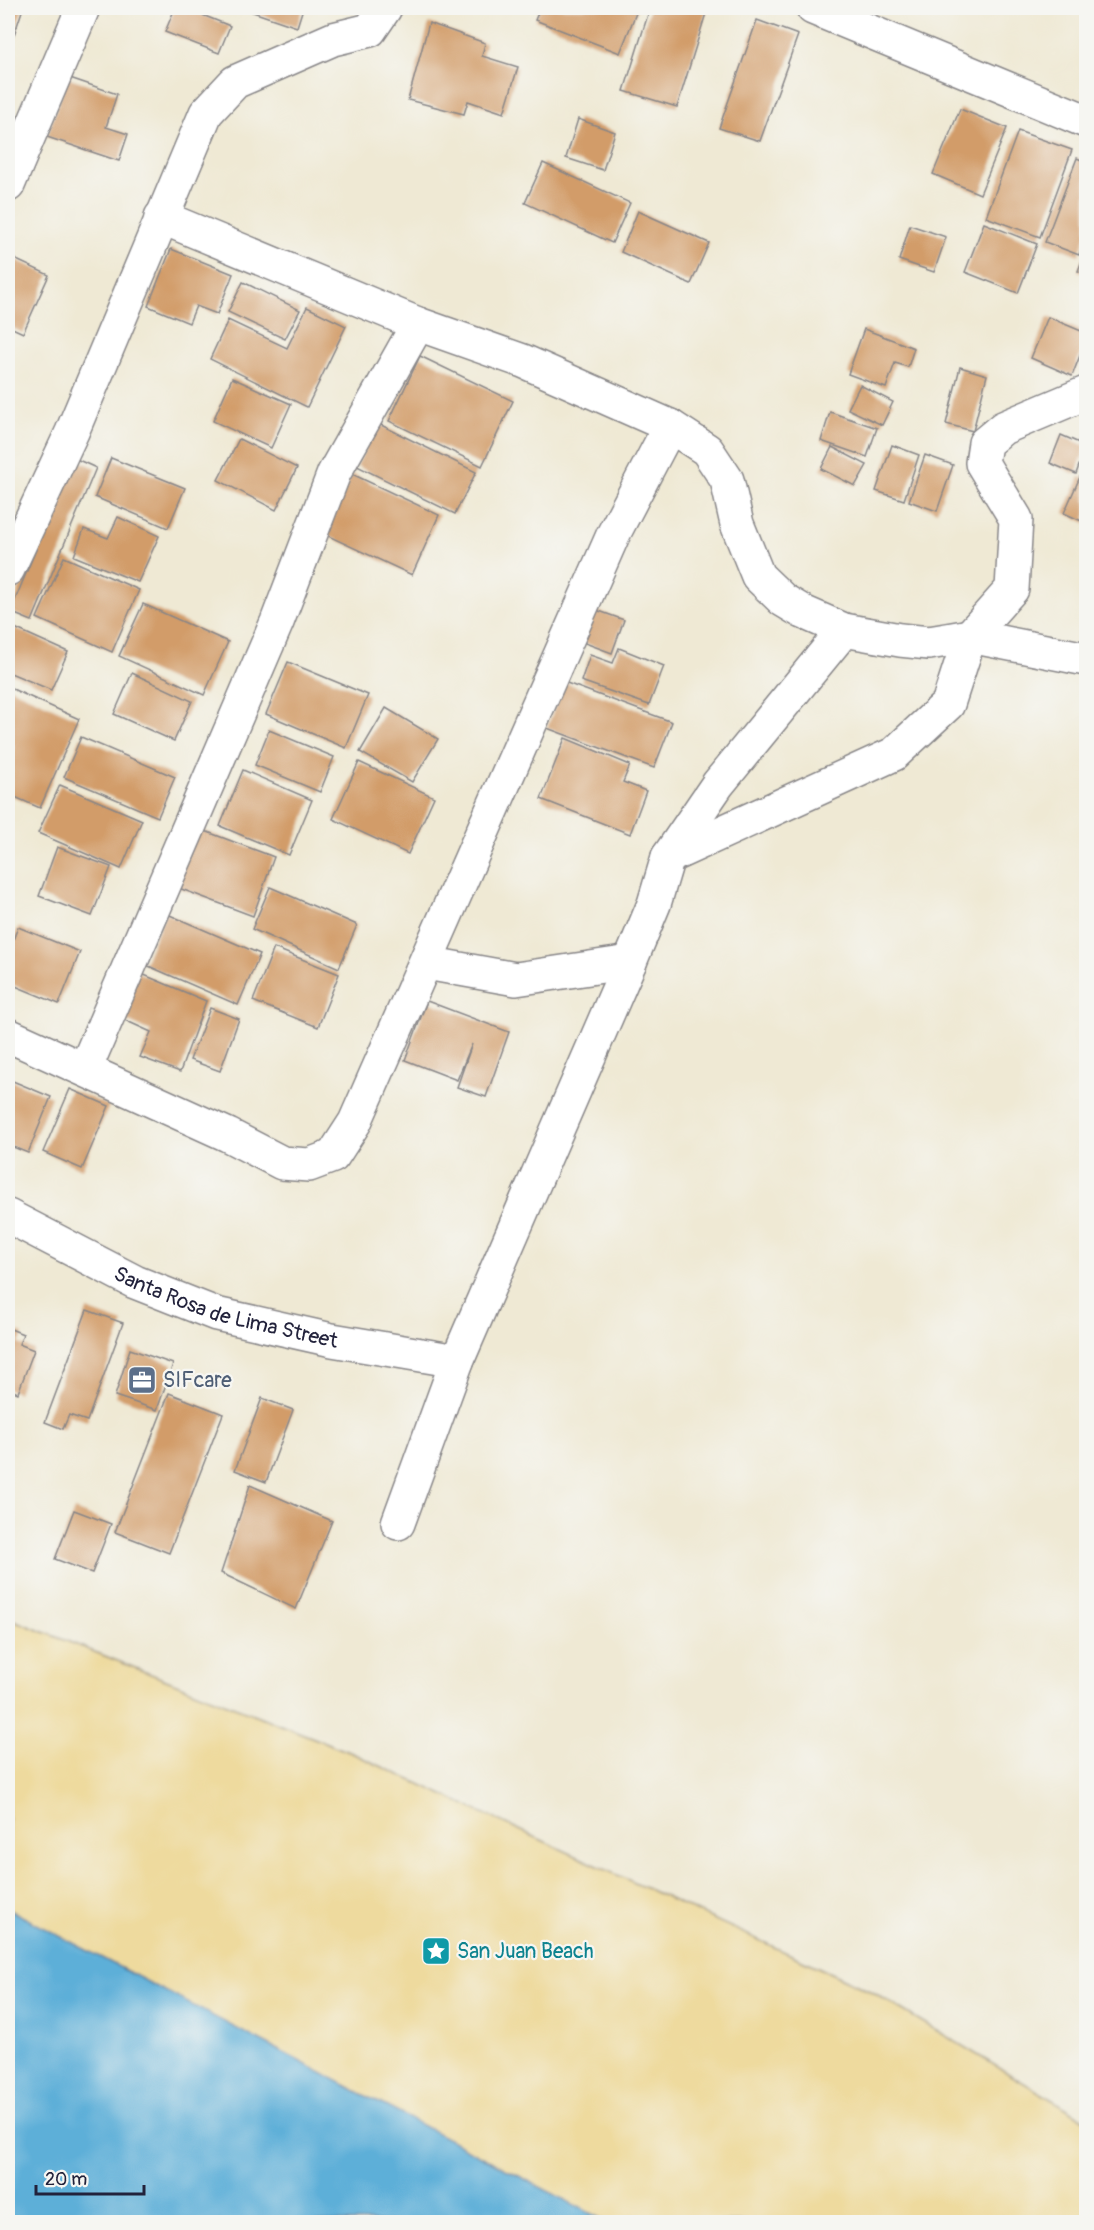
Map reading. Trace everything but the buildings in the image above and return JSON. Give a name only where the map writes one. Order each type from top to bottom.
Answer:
[{"type":"street","points":[[8,185],[83,8]]},
{"type":"street","points":[[8,569],[72,432],[206,113],[235,82],[333,39],[370,30],[385,8]]},
{"type":"street","points":[[813,8],[1086,121]]},
{"type":"street","points":[[161,217],[418,324],[523,361],[670,426],[707,450],[727,480],[737,524],[758,576],[783,600],[844,630],[929,643],[970,636],[1086,659]]},
{"type":"street","points":[[85,1069],[277,622],[334,473],[418,324]]},
{"type":"street","points":[[668,857],[894,754],[948,704],[970,636],[1012,589],[1016,519],[982,464],[985,443],[1003,428],[1086,393]]},
{"type":"street","points":[[8,1035],[228,1135],[282,1163],[309,1165],[333,1156],[355,1122],[613,535],[670,426]]},
{"type":"street","points":[[398,1523],[457,1361],[630,962],[654,904],[668,857],[718,784],[844,630]]},
{"type":"street","points":[[426,963],[516,979],[630,962]]},
{"type":"street","name":"Santa Rosa de Lima Street","points":[[8,1216],[135,1282],[216,1314],[332,1340],[457,1361]]},
{"type":"sand","name":"San Juan Beach","points":[[8,1618],[352,1753],[874,1993],[1086,2120],[1086,2222],[607,2222],[8,1909]]},
{"type":"water","points":[[8,1909],[607,2222],[8,2222]]},
{"type":"place","name":"SIFcare","points":[[142,1380]]},
{"type":"place","name":"San Juan Beach","points":[[436,1951]]}]
